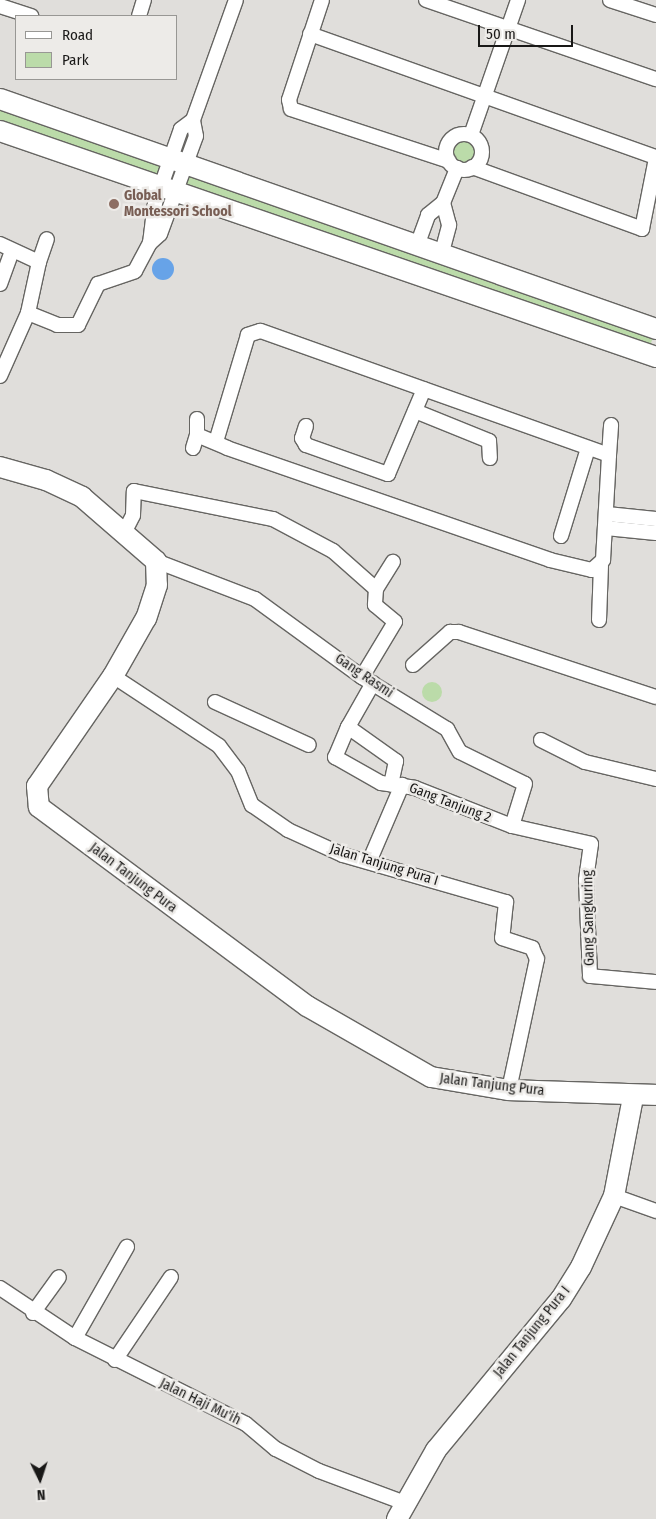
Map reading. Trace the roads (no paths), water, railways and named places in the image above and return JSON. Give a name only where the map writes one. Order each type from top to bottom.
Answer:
[{"type":"street","points":[[139,15],[144,0]]},
{"type":"street","points":[[28,312],[57,325],[78,325],[98,284],[135,271],[150,244],[160,234],[168,190],[179,161],[181,129],[193,120],[236,0]]},
{"type":"street","points":[[310,34],[485,95],[656,158],[642,229],[472,168],[453,164],[291,109],[289,100],[310,34],[322,0]]},
{"type":"street","points":[[426,0],[656,79]]},
{"type":"street","points":[[471,135],[518,0]]},
{"type":"street","points":[[610,0],[656,16]]},
{"type":"street","points":[[0,6],[28,15]]},
{"type":"street","points":[[0,99],[418,243],[656,329]]},
{"type":"street","points":[[0,131],[656,357]]},
{"type":"street","points":[[442,252],[449,226],[444,204],[453,164],[450,141],[460,134],[471,135],[482,149],[472,168]]},
{"type":"street","points":[[418,243],[428,216],[444,204]]},
{"type":"street","points":[[0,376],[28,312],[39,262],[47,240]]},
{"type":"street","points":[[0,284],[6,248],[39,262]]},
{"type":"street","points":[[216,442],[248,335],[254,332],[424,389],[609,455]]},
{"type":"street","points":[[306,426],[302,438],[306,445],[387,477],[424,389]]},
{"type":"street","points":[[415,411],[489,441],[493,450],[490,458]]},
{"type":"street","points":[[197,419],[195,441],[216,442],[550,560],[592,570],[601,566]]},
{"type":"street","points":[[600,620],[601,566],[607,521],[604,501],[610,425]]},
{"type":"street","points":[[560,536],[588,448]]},
{"type":"street","points":[[0,467],[46,480],[82,497],[126,530],[156,561]]},
{"type":"street","points":[[126,530],[133,515],[134,492],[273,519],[333,551],[376,589]]},
{"type":"street","points":[[607,521],[656,519]]},
{"type":"street","points":[[607,521],[656,533]]},
{"type":"street","name":"Jalan Tanjung Pura","points":[[156,561],[157,585],[146,618],[113,676],[37,786],[39,807],[307,1006],[431,1077],[510,1090],[633,1097],[656,1095]]},
{"type":"street","name":"Gang Rasmi","points":[[156,561],[255,599],[367,680],[447,729],[460,752],[525,784],[512,826]]},
{"type":"street","points":[[369,862],[397,784],[396,761],[348,727],[367,680],[395,622],[375,605],[376,589],[393,562]]},
{"type":"street","points":[[413,665],[450,632],[459,632],[656,697]]},
{"type":"street","name":"Jalan Tanjung Pura I","points":[[113,676],[219,746],[238,771],[252,805],[288,830],[369,862],[506,902],[502,938],[532,948],[537,959],[510,1090]]},
{"type":"street","points":[[215,702],[309,745]]},
{"type":"street","name":"Gang Tanjung 2","points":[[348,727],[334,757],[397,784],[512,826]]},
{"type":"street","points":[[541,740],[585,762],[656,779]]},
{"type":"street","name":"Gang Sangkuring","points":[[512,826],[591,844],[586,880],[590,976],[656,982]]},
{"type":"street","name":"Jalan Tanjung Pura I","points":[[401,1511],[436,1450],[561,1299],[614,1196],[633,1097]]},
{"type":"street","points":[[614,1196],[656,1210]]},
{"type":"street","points":[[75,1338],[127,1247]]},
{"type":"street","points":[[34,1313],[59,1277]]},
{"type":"street","points":[[115,1360],[171,1277]]},
{"type":"street","name":"Jalan Haji Mu'ih","points":[[0,1288],[34,1313],[75,1338],[115,1360],[246,1424],[276,1449],[401,1511]]},
{"type":"water","points":[[163,258],[171,261],[174,269],[171,277],[163,280],[155,277],[152,269],[155,261]]},
{"type":"place","name":"Global Montessori School","points":[[114,204]]}]
